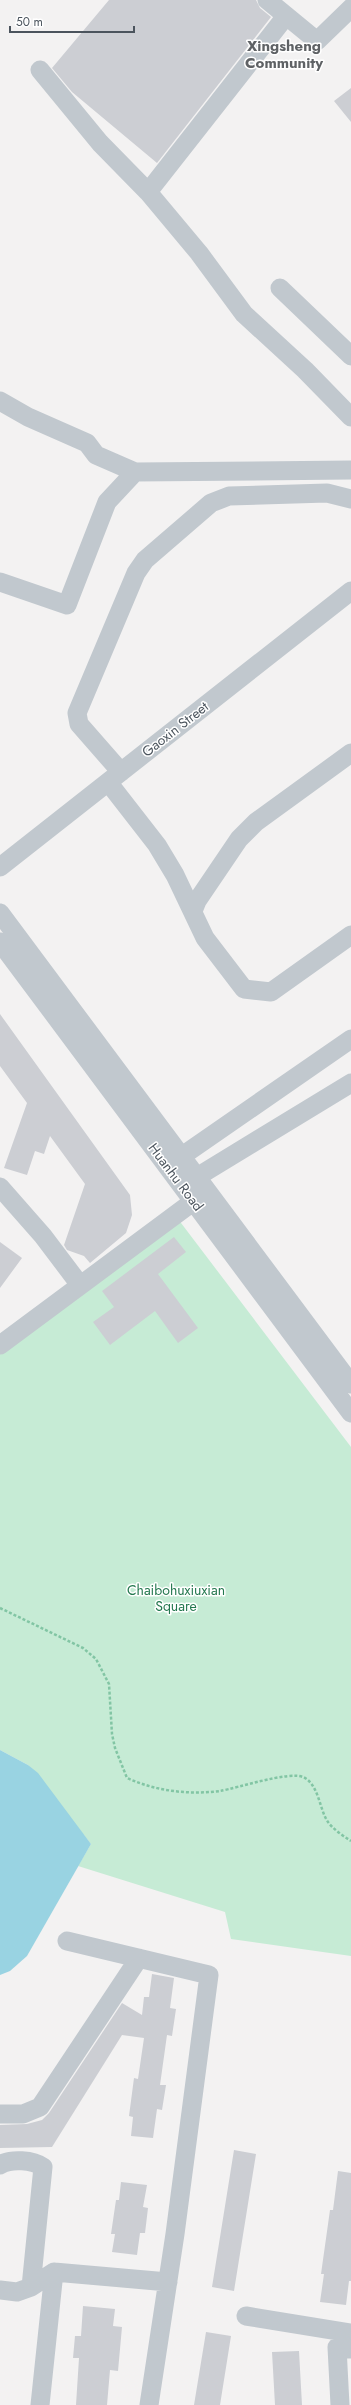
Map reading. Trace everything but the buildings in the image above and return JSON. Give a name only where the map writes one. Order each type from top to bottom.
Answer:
[{"type":"street","points":[[266,0],[317,41],[351,8]]},
{"type":"street","points":[[148,192],[286,16]]},
{"type":"street","points":[[40,70],[100,143],[148,192],[199,253],[244,314],[305,370],[351,417]]},
{"type":"street","points":[[280,288],[351,356]]},
{"type":"street","points":[[0,402],[28,417],[87,444],[96,455],[135,472],[351,470]]},
{"type":"street","points":[[0,582],[67,606],[107,502],[135,472]]},
{"type":"street","points":[[351,499],[327,493],[229,496],[211,503],[145,560],[130,582],[77,713],[79,724],[157,845],[193,911],[205,938],[244,989],[254,992],[271,992],[351,935]]},
{"type":"street","name":"Gaoxin Street","points":[[0,867],[351,591]]},
{"type":"street","points":[[193,911],[197,901],[245,833],[256,822],[351,753]]},
{"type":"street","name":"Huanhu Road","points":[[0,913],[182,1156],[194,1201],[351,1414]]},
{"type":"street","name":"Huanhu Road","points":[[0,942],[351,1384]]},
{"type":"street","points":[[182,1156],[351,1040]]},
{"type":"street","points":[[190,1182],[351,1083]]},
{"type":"street","points":[[0,1187],[43,1236],[80,1286]]},
{"type":"street","points":[[0,1345],[194,1201]]},
{"type":"street","points":[[67,1941],[209,1975],[168,2282],[149,2405]]},
{"type":"street","points":[[0,2114],[24,2114],[40,2107],[139,1958]]},
{"type":"street","points":[[0,2165],[7,2161],[37,2162],[43,2167],[31,2287]]},
{"type":"street","points":[[0,2290],[16,2292],[31,2287],[54,2272],[168,2282]]},
{"type":"street","points":[[40,2405],[54,2272]]},
{"type":"street","points":[[246,2316],[351,2333]]},
{"type":"street","points":[[340,2405],[337,2347],[351,2349]]},
{"type":"path","points":[[0,1608],[83,1648],[96,1659],[109,1684],[112,1734],[115,1748],[127,1778],[149,1787],[165,1790],[201,1792],[219,1791],[289,1776],[301,1776],[311,1783],[328,1822],[351,1841]]},
{"type":"green space","name":"Chaibohuxiuxian Square","points":[[178,1219],[351,1447],[351,1956],[231,1939],[225,1912],[78,1866],[91,1844],[28,1765],[0,1750],[0,1351]]},
{"type":"water","points":[[0,1750],[28,1765],[38,1773],[91,1844],[27,1956],[10,1971],[0,1975]]},
{"type":"district","name":"Xingsheng Community","points":[[284,54]]}]
